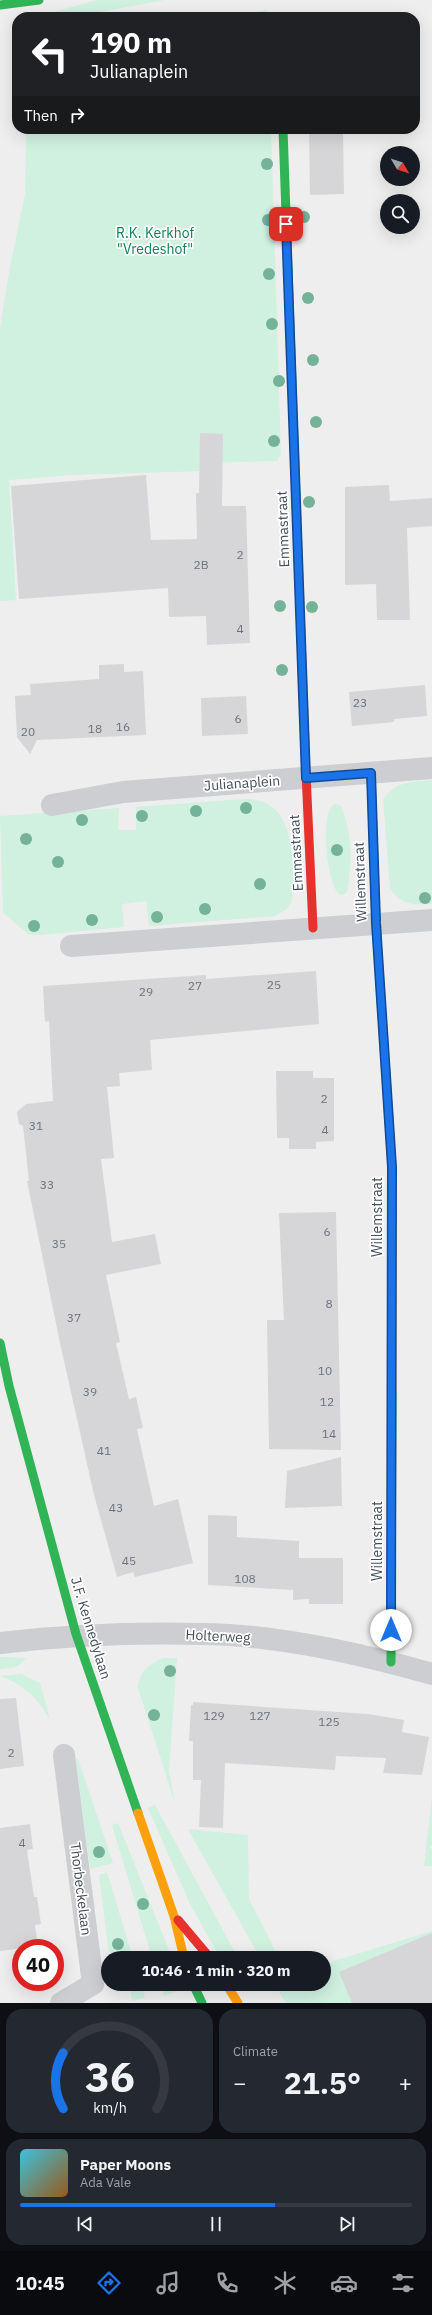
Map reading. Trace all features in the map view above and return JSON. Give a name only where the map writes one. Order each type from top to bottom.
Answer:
[{"type":"street","points":[[0,6],[39,0]]},
{"type":"street","name":"Emmastraat","points":[[283,134],[306,778],[313,928]]},
{"type":"street","name":"Julianaplein","points":[[52,805],[124,792],[432,768]]},
{"type":"street","name":"Willemstraat","points":[[371,773],[376,923],[392,1167],[391,1662]]},
{"type":"street","points":[[71,946],[432,920]]},
{"type":"street","name":"J.F. Kennedylaan","points":[[0,1344],[9,1386],[76,1634],[174,1916],[182,1951]]},
{"type":"street","name":"Holterweg","points":[[0,1643],[76,1634],[203,1634],[290,1642],[391,1662],[432,1674]]},
{"type":"street","name":"Thorbeckelaan","points":[[61,2003],[94,1984],[64,1756]]},
{"type":"street","name":"J.F. Kennedylaan","points":[[174,1916],[204,1951]]},
{"type":"street","points":[[196,1991],[202,2003]]},
{"type":"street","points":[[230,1991],[238,2003]]},
{"type":"green space","points":[[97,0],[165,0],[100,12],[53,12]]},
{"type":"green space","points":[[267,10],[267,12],[255,12]]},
{"type":"green space","name":"R.K. Kerkhof \"Vredeshof\"","points":[[26,134],[271,134],[281,454],[277,461],[204,463],[204,471],[74,475],[9,480],[16,600],[0,601],[0,327],[10,267],[25,194]]},
{"type":"green space","points":[[432,780],[432,904],[413,904],[403,901],[394,894],[390,888],[383,800],[393,789],[399,786],[411,782]]},
{"type":"green space","points":[[253,799],[269,805],[279,814],[286,827],[290,841],[293,873],[292,901],[286,910],[275,916],[149,926],[146,901],[122,904],[124,927],[40,935],[28,934],[3,913],[0,816],[119,808],[118,830],[136,830],[136,807]]},
{"type":"green space","points":[[334,804],[340,805],[344,815],[350,848],[350,870],[347,892],[342,895],[338,894],[334,886],[326,848],[327,821],[329,811]]},
{"type":"green space","points":[[0,1657],[26,1658],[21,1664],[15,1667],[0,1669]]},
{"type":"green space","points":[[163,1658],[177,1658],[169,1771],[175,1803],[138,1688],[140,1677],[146,1669],[153,1663]]},
{"type":"green space","points":[[21,1674],[40,1683],[50,1720],[40,1705],[29,1693],[16,1683],[0,1676]]},
{"type":"green space","points":[[76,1759],[78,1759],[113,1863],[90,1869]]},
{"type":"green space","points":[[432,1797],[432,1845],[430,1847],[432,1851],[432,1866],[424,1866]]},
{"type":"green space","points":[[155,1805],[234,1951],[216,1951],[190,1904],[148,1808]]},
{"type":"green space","points":[[118,1823],[169,1951],[150,1951],[112,1825]]},
{"type":"green space","points":[[188,1829],[248,1835],[249,1899],[275,1951],[256,1951]]},
{"type":"green space","points":[[107,1872],[131,1951],[109,1951],[99,1875]]},
{"type":"green space","points":[[432,1931],[432,2003],[286,2003],[278,1991],[331,1991],[331,1962]]},
{"type":"green space","points":[[131,1991],[143,1991],[145,1998],[132,2001]]},
{"type":"green space","points":[[163,1991],[177,1991],[164,1996]]},
{"type":"building","points":[[309,134],[343,134],[344,194],[310,195]]},
{"type":"building","points":[[200,433],[223,434],[222,506],[246,506],[250,643],[207,645],[206,616],[169,617],[168,588],[19,599],[11,486],[146,475],[151,540],[197,539],[196,493],[199,493]]},
{"type":"building","points":[[389,485],[390,501],[432,498],[432,526],[407,528],[410,620],[377,620],[376,584],[345,585],[345,487]]},
{"type":"building","points":[[124,664],[124,672],[143,671],[146,735],[37,740],[30,754],[17,737],[15,696],[31,695],[30,684],[99,679],[99,665]]},
{"type":"building","points":[[425,685],[427,716],[394,719],[394,722],[352,726],[349,692]]},
{"type":"building","points":[[246,696],[248,734],[202,736],[201,698]]},
{"type":"building","points":[[316,971],[319,1024],[150,1040],[152,1070],[119,1073],[120,1086],[107,1087],[114,1158],[101,1159],[112,1242],[155,1234],[161,1264],[106,1275],[120,1342],[116,1343],[129,1399],[136,1397],[143,1428],[137,1429],[154,1506],[178,1499],[193,1563],[135,1577],[133,1572],[117,1577],[94,1495],[60,1343],[27,1181],[29,1181],[23,1126],[19,1124],[17,1112],[26,1104],[53,1101],[49,1021],[45,1022],[43,986],[206,975],[206,979]]},
{"type":"building","points":[[276,1071],[313,1071],[313,1078],[334,1078],[334,1141],[316,1142],[316,1149],[289,1149],[289,1138],[277,1138]]},
{"type":"building","points":[[336,1212],[341,1450],[269,1449],[267,1320],[284,1320],[279,1213]]},
{"type":"building","points":[[341,1457],[342,1506],[285,1508],[287,1471]]},
{"type":"building","points":[[208,1515],[237,1516],[237,1537],[299,1541],[299,1558],[343,1558],[343,1604],[309,1604],[309,1599],[293,1600],[293,1590],[208,1585]]},
{"type":"building","points":[[16,1698],[24,1766],[0,1769],[0,1699]]},
{"type":"building","points":[[193,1702],[368,1714],[404,1720],[402,1732],[429,1737],[422,1775],[383,1773],[386,1758],[336,1756],[335,1770],[225,1763],[223,1828],[199,1827],[201,1780],[193,1780],[193,1741],[189,1741],[191,1705],[193,1705]]},
{"type":"building","points":[[30,1824],[33,1849],[27,1850],[34,1897],[37,1897],[41,1924],[35,1925],[37,1939],[12,1939],[12,1949],[0,1951],[0,1828]]},
{"type":"building","points":[[432,1933],[432,2003],[352,2003],[339,1972]]},
{"type":"traffic: fast","points":[[0,5],[39,0]]},
{"type":"traffic: fast","points":[[283,134],[296,498]]},
{"type":"traffic: fast","points":[[371,773],[376,923],[389,1121]]},
{"type":"traffic: fast","points":[[0,1343],[9,1386],[76,1634],[138,1813]]},
{"type":"traffic: fast","points":[[391,1662],[392,1393]]},
{"type":"traffic: fast","points":[[196,1991],[202,2003]]},
{"type":"traffic: slow","points":[[296,498],[306,773]]},
{"type":"traffic: slow","points":[[389,1121],[392,1167],[392,1393]]},
{"type":"traffic: slow","points":[[138,1813],[174,1916],[182,1951]]},
{"type":"traffic: slow","points":[[230,1991],[238,2003]]},
{"type":"traffic: jam","points":[[306,773],[313,928]]},
{"type":"traffic: jam","points":[[178,1920],[204,1951]]},
{"type":"route","points":[[286,224],[306,778],[371,773],[376,923],[392,1167],[391,1630]]}]
